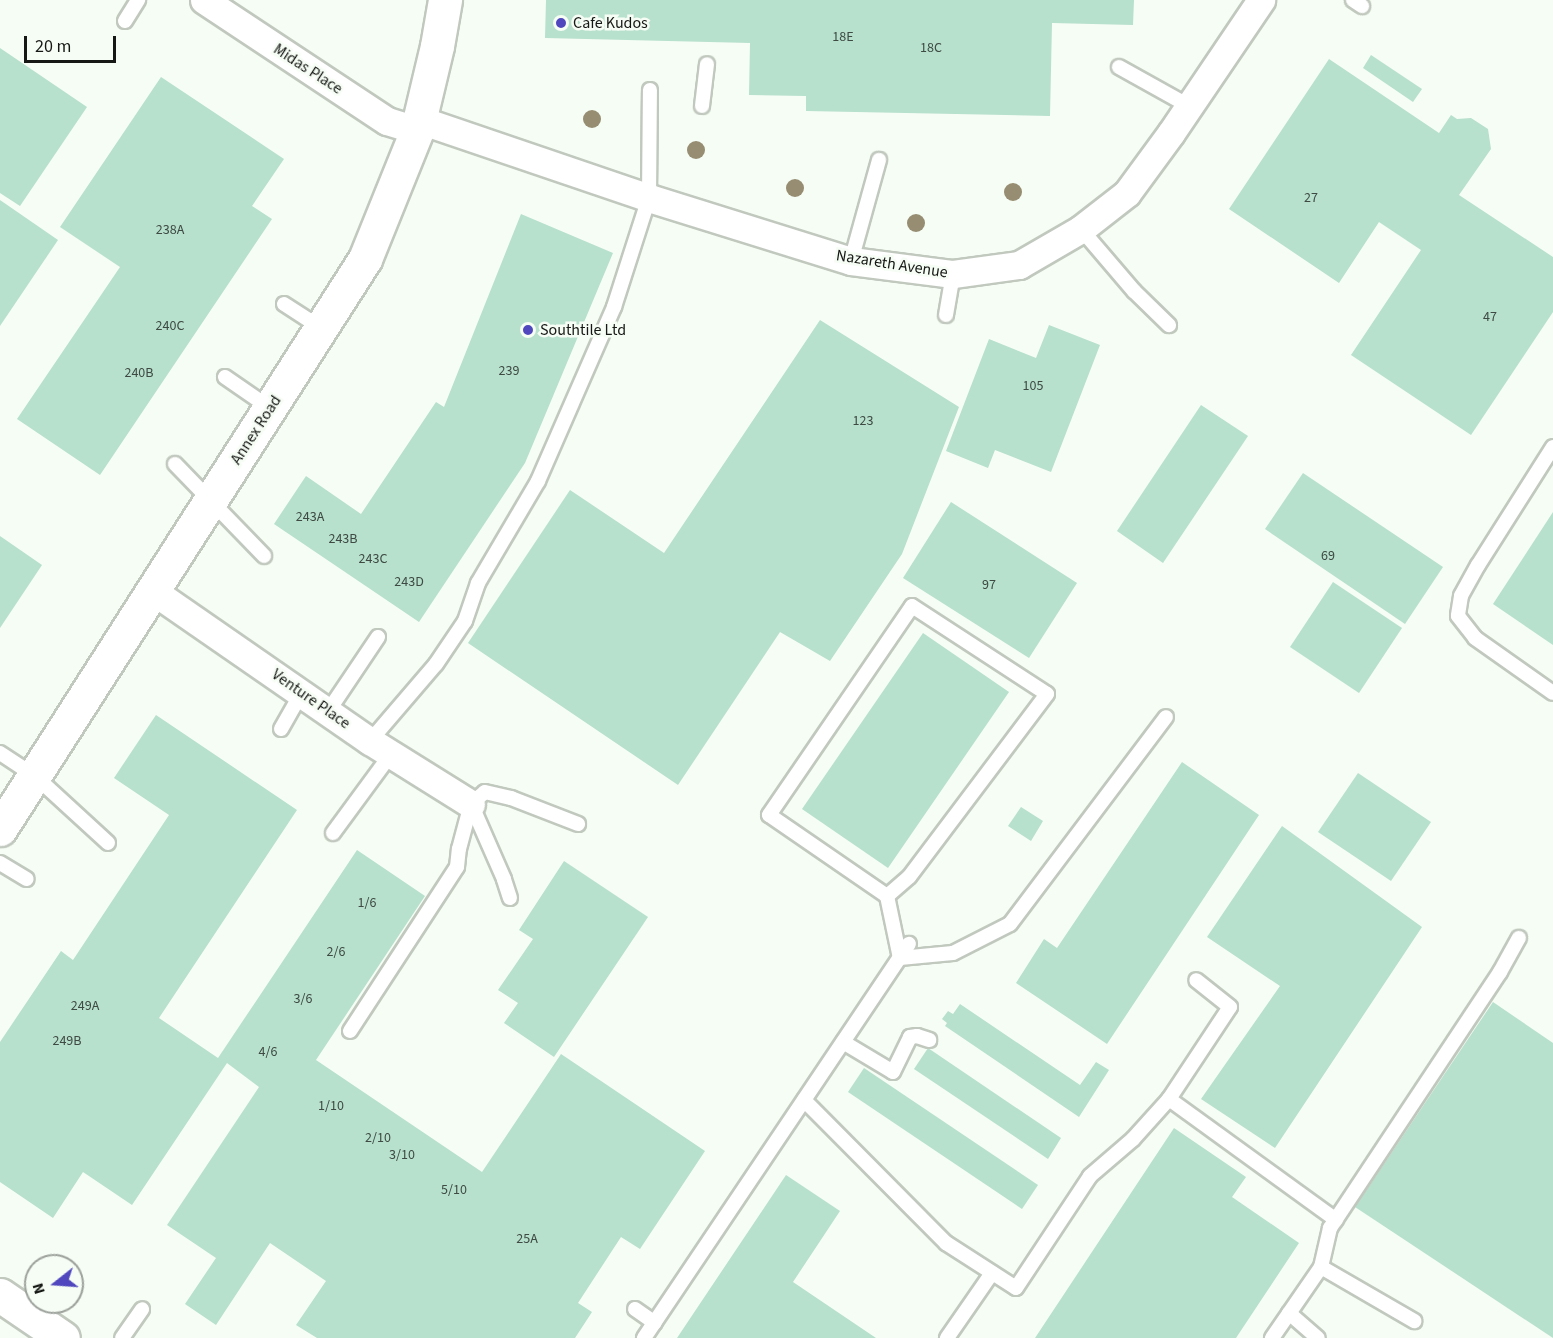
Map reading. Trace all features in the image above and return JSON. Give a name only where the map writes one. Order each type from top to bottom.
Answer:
[{"type":"street","name":"Midas Place","points":[[204,0],[387,121],[419,125]]},
{"type":"street","name":"Annex Road","points":[[0,829],[365,259],[419,125],[444,0]]},
{"type":"street","name":"Nazareth Avenue","points":[[419,125],[851,261],[953,274],[1018,265],[1081,229],[1127,193],[1261,0]]},
{"type":"street","name":"Venture Place","points":[[153,591],[380,748],[471,804]]},
{"type":"street","points":[[0,1295],[63,1338]]},
{"type":"lane","points":[[125,21],[138,0]]},
{"type":"lane","points":[[702,106],[707,64]]},
{"type":"lane","points":[[1119,67],[1189,106]]},
{"type":"lane","points":[[333,833],[380,748],[465,621],[478,583],[538,481],[614,307],[649,198],[650,90]]},
{"type":"lane","points":[[851,261],[879,160]]},
{"type":"lane","points":[[1081,229],[1134,291],[1169,325]]},
{"type":"lane","points":[[946,315],[953,274]]},
{"type":"lane","points":[[284,304],[321,328]]},
{"type":"lane","points":[[225,377],[270,408]]},
{"type":"lane","points":[[1553,447],[1478,565],[1461,596],[1458,616],[1475,638],[1553,693]]},
{"type":"lane","points":[[175,465],[264,556]]},
{"type":"lane","points":[[887,896],[909,877],[1047,694],[912,606],[769,815],[887,896],[900,958]]},
{"type":"lane","points":[[328,710],[378,637]]},
{"type":"lane","points":[[281,729],[302,692]]},
{"type":"lane","points":[[900,958],[953,953],[1010,924],[1166,717]]},
{"type":"lane","points":[[0,753],[35,776],[108,843]]},
{"type":"lane","points":[[350,1031],[457,867],[459,849],[471,804],[485,792],[511,798],[578,824]]},
{"type":"lane","points":[[471,804],[510,898]]},
{"type":"lane","points":[[0,863],[27,879]]},
{"type":"lane","points":[[1272,1338],[1321,1267],[1330,1228],[1519,938]]},
{"type":"lane","points":[[644,1338],[909,944]]},
{"type":"lane","points":[[804,1100],[946,1243],[1016,1288],[1090,1176],[1132,1139],[1169,1099],[1230,1007],[1196,980]]},
{"type":"lane","points":[[843,1042],[892,1072],[910,1037],[917,1036],[929,1041]]},
{"type":"lane","points":[[1169,1099],[1336,1220]]},
{"type":"lane","points":[[1321,1267],[1414,1321]]},
{"type":"lane","points":[[947,1338],[992,1273]]},
{"type":"lane","points":[[122,1338],[142,1309]]},
{"type":"lane","points":[[635,1309],[655,1323]]},
{"type":"lane","points":[[1289,1313],[1318,1338]]},
{"type":"building","points":[[546,0],[1134,0],[1133,25],[1052,23],[1050,116],[806,111],[806,96],[749,95],[750,43],[545,38]]},
{"type":"building","points":[[0,48],[87,107],[20,206],[0,193]]},
{"type":"building","points":[[1371,55],[1422,89],[1413,102],[1363,68]]},
{"type":"building","points":[[1329,59],[1439,133],[1451,115],[1457,119],[1471,118],[1488,129],[1491,149],[1459,195],[1553,257],[1553,312],[1471,435],[1351,355],[1421,250],[1379,222],[1339,283],[1229,209]]},
{"type":"building","points":[[161,77],[284,159],[252,206],[272,219],[100,475],[17,419],[120,267],[60,227]]},
{"type":"building","points":[[0,200],[58,240],[0,326]]},
{"type":"building","points":[[521,214],[613,253],[525,463],[419,622],[274,524],[306,476],[361,514],[436,402],[444,407]]},
{"type":"building","points":[[820,320],[959,407],[902,554],[830,661],[780,632],[678,785],[468,643],[570,490],[664,553]]},
{"type":"building","points":[[1049,325],[1100,345],[1051,472],[995,450],[988,468],[946,451],[989,339],[1036,358]]},
{"type":"building","points":[[1201,405],[1248,436],[1163,563],[1117,531]]},
{"type":"building","points":[[1303,473],[1443,567],[1405,624],[1265,529]]},
{"type":"building","points":[[951,502],[1077,583],[1029,658],[903,578]]},
{"type":"building","points":[[1553,512],[1553,645],[1493,604]]},
{"type":"building","points":[[0,536],[42,565],[0,628]]},
{"type":"building","points":[[1333,582],[1402,628],[1359,693],[1290,647]]},
{"type":"building","points":[[923,633],[1009,692],[888,868],[802,809]]},
{"type":"building","points":[[156,715],[297,810],[159,1018],[218,1058],[357,850],[425,896],[316,1060],[482,1172],[561,1054],[705,1151],[640,1249],[621,1237],[578,1303],[592,1312],[575,1338],[317,1338],[296,1325],[326,1281],[270,1243],[216,1325],[185,1304],[216,1258],[167,1225],[259,1087],[227,1063],[132,1205],[83,1172],[53,1218],[0,1182],[0,1042],[61,951],[73,960],[169,815],[114,778]]},
{"type":"building","points":[[1182,762],[1259,815],[1107,1044],[1016,983],[1044,939],[1057,948]]},
{"type":"building","points":[[1358,773],[1431,822],[1391,881],[1318,832]]},
{"type":"building","points":[[1021,807],[1043,821],[1031,841],[1008,826]]},
{"type":"building","points":[[1282,826],[1422,927],[1275,1148],[1201,1099],[1280,986],[1207,937]]},
{"type":"building","points":[[564,861],[648,917],[554,1057],[504,1023],[518,1003],[498,990],[533,939],[519,930]]},
{"type":"building","points":[[1493,1002],[1553,1043],[1553,1338],[1355,1207]]},
{"type":"building","points":[[960,1004],[1080,1085],[1096,1062],[1109,1070],[1079,1117],[945,1026],[947,1023],[942,1019],[948,1011],[953,1014]]},
{"type":"building","points":[[928,1048],[1061,1138],[1048,1159],[914,1069]]},
{"type":"building","points":[[864,1068],[1038,1185],[1022,1209],[848,1092]]},
{"type":"building","points":[[1174,1128],[1246,1177],[1232,1197],[1299,1243],[1236,1338],[1035,1338]]},
{"type":"building","points":[[786,1175],[840,1211],[793,1282],[876,1338],[677,1338]]},
{"type":"place","name":"Cafe Kudos","points":[[561,23]]},
{"type":"place","name":"Southtile Ltd","points":[[528,330]]}]
